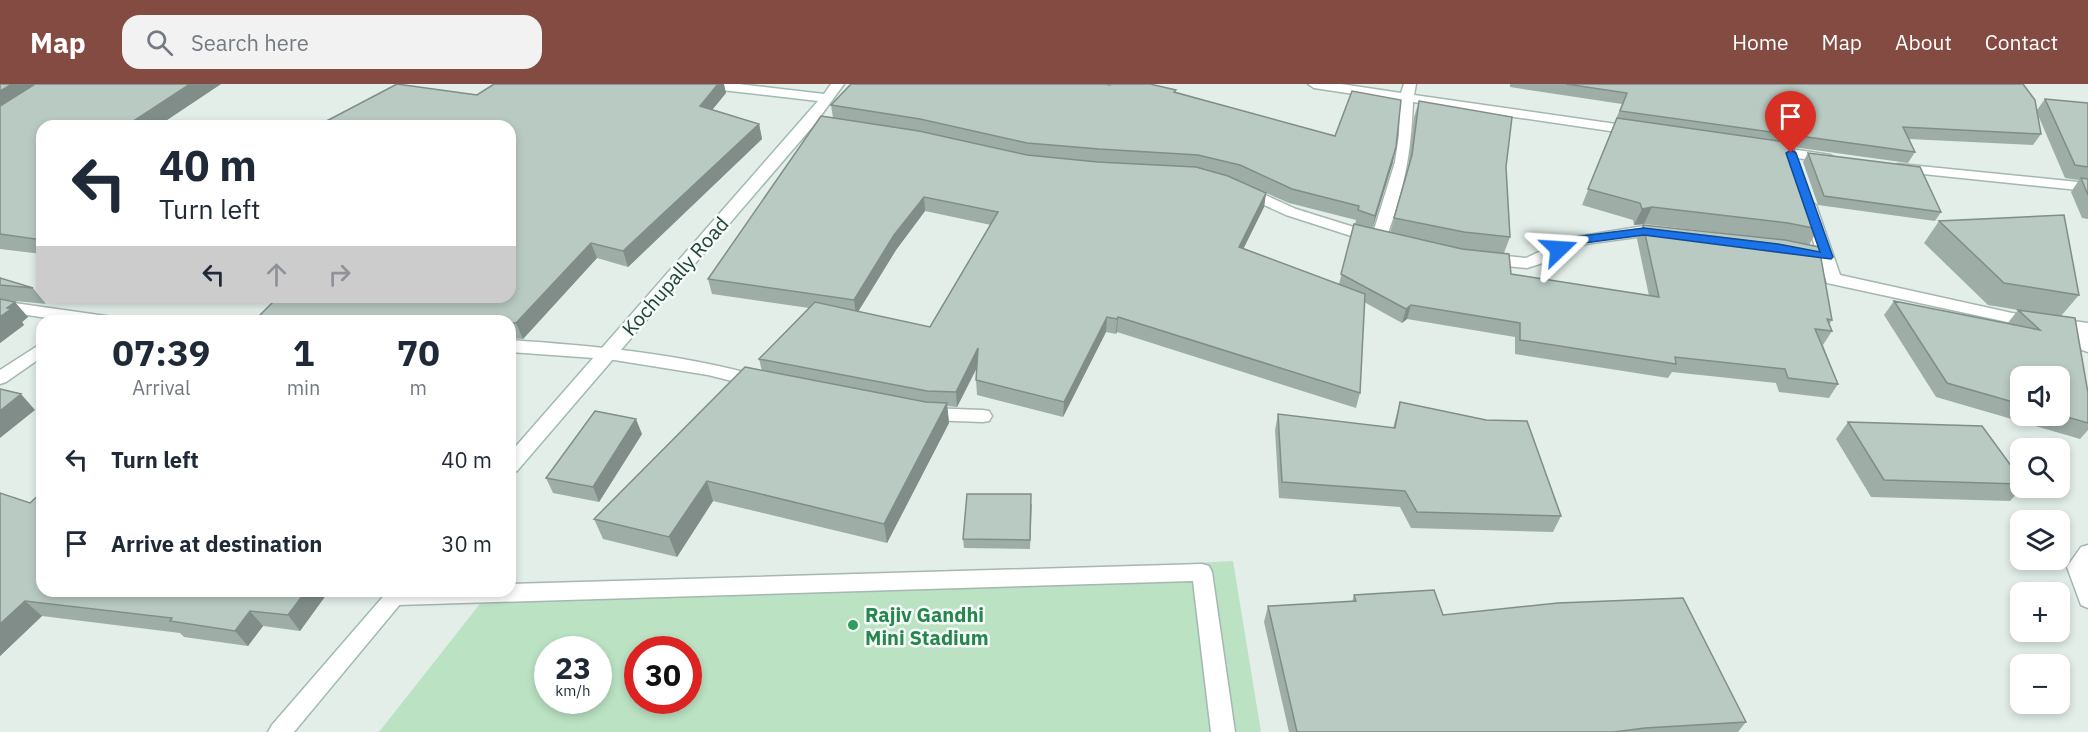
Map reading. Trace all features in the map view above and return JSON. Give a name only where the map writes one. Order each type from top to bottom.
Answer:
[{"type":"street","points":[[704,84],[826,98]]},
{"type":"street","name":"Kochupally Road","points":[[516,459],[809,122],[838,84]]},
{"type":"street","points":[[1314,84],[1408,91],[1651,133]]},
{"type":"street","points":[[1232,184],[1291,212],[1383,240],[1396,191],[1406,134],[1408,91]]},
{"type":"street","points":[[809,122],[831,126]]},
{"type":"street","points":[[1756,148],[1838,160]]},
{"type":"street","points":[[1791,153],[1798,174]]},
{"type":"street","points":[[1886,167],[2088,187]]},
{"type":"street","points":[[1806,195],[1833,279],[2012,318],[2080,328],[2088,346]]},
{"type":"street","points":[[1469,257],[1527,263],[1543,258],[1574,241],[1644,231],[1685,236]]},
{"type":"street","points":[[1778,247],[1827,257]]},
{"type":"street","points":[[0,306],[54,315]]},
{"type":"street","points":[[516,346],[608,353],[708,369],[778,387]]},
{"type":"street","points":[[0,378],[36,353]]},
{"type":"street","points":[[906,410],[928,414],[983,417]]},
{"type":"street","points":[[2088,553],[2077,567],[2088,599]]},
{"type":"street","points":[[516,590],[1202,572],[1223,732]]},
{"type":"street","points":[[280,732],[396,597]]},
{"type":"green space","name":"Rajiv Gandhi Mini Stadium","points":[[1233,561],[1261,732],[379,732],[483,600]]},
{"type":"building","points":[[0,84],[12,84],[0,91]]},
{"type":"building","points":[[35,84],[190,84],[135,120],[36,120],[36,239],[0,234],[0,106]]},
{"type":"building","points":[[397,84],[477,95],[494,84],[718,84],[700,106],[759,124],[623,251],[591,243],[516,323],[516,315],[260,315],[272,303],[516,303],[516,120],[328,120]]},
{"type":"building","points":[[851,84],[1150,84],[1335,136],[1352,91],[1401,100],[1396,147],[1375,216],[1358,210],[1359,206],[1292,189],[1240,165],[1198,155],[1027,143],[920,119],[831,105]]},
{"type":"building","points":[[1566,84],[2023,84],[2035,100],[2041,134],[1903,127],[1915,152],[1620,111],[1627,93]]},
{"type":"building","points":[[2045,99],[2088,103],[2088,167],[2075,165]]},
{"type":"building","points":[[1419,101],[1512,117],[1506,167],[1510,237],[1464,232],[1394,218],[1412,155]]},
{"type":"building","points":[[821,116],[919,131],[1027,155],[1098,162],[1196,167],[1228,176],[1266,193],[1239,247],[1365,294],[1360,393],[1118,317],[1117,319],[1107,317],[1064,402],[976,380],[978,348],[956,392],[927,391],[759,359],[815,302],[930,327],[998,212],[924,197],[894,235],[854,300],[708,279]]},
{"type":"building","points":[[1617,118],[1792,143],[1812,201],[1818,229],[1788,223],[1652,207],[1642,209],[1640,203],[1588,189]]},
{"type":"building","points":[[1808,153],[1920,167],[1941,212],[1824,196]]},
{"type":"building","points":[[2081,178],[2088,179],[2088,195]]},
{"type":"building","points":[[2064,215],[2079,295],[2004,283],[1939,221]]},
{"type":"building","points":[[1354,224],[1462,249],[1509,254],[1511,274],[1659,297],[1643,225],[1785,240],[1819,247],[1832,320],[1827,319],[1832,331],[1815,329],[1838,384],[1788,378],[1785,369],[1675,357],[1676,364],[1520,340],[1520,323],[1411,305],[1406,309],[1341,274]]},
{"type":"building","points":[[0,278],[33,288],[0,285]]},
{"type":"building","points":[[0,299],[15,302],[7,308],[11,309],[0,317]]},
{"type":"building","points":[[1894,301],[2040,330],[2018,310],[2075,318],[2088,393],[2088,423],[2070,418],[2070,366],[2010,366],[2010,401],[1947,383]]},
{"type":"building","points":[[745,367],[926,402],[947,403],[884,524],[707,481],[669,537],[594,519]]},
{"type":"building","points":[[0,389],[21,394],[0,411]]},
{"type":"building","points":[[1400,402],[1486,420],[1527,421],[1561,516],[1417,512],[1405,491],[1282,482],[1278,414],[1395,428]]},
{"type":"building","points":[[595,411],[636,419],[593,487],[546,478]]},
{"type":"building","points":[[1848,422],[1982,426],[2010,464],[2010,484],[1884,480]]},
{"type":"building","points":[[0,493],[30,503],[36,498],[36,597],[302,597],[288,615],[250,611],[235,631],[170,621],[172,618],[25,601],[0,624]]},
{"type":"building","points":[[967,494],[1031,494],[1030,540],[963,539]]},
{"type":"building","points":[[1434,590],[1443,615],[1558,603],[1683,598],[1746,722],[1614,732],[1297,732],[1268,606],[1356,601],[1354,595]]},
{"type":"place","name":"Rajiv Gandhi Mini Stadium","points":[[853,625]]},
{"type":"route","points":[[1559,249],[1574,241],[1644,231],[1778,247],[1827,257],[1791,153]]}]
